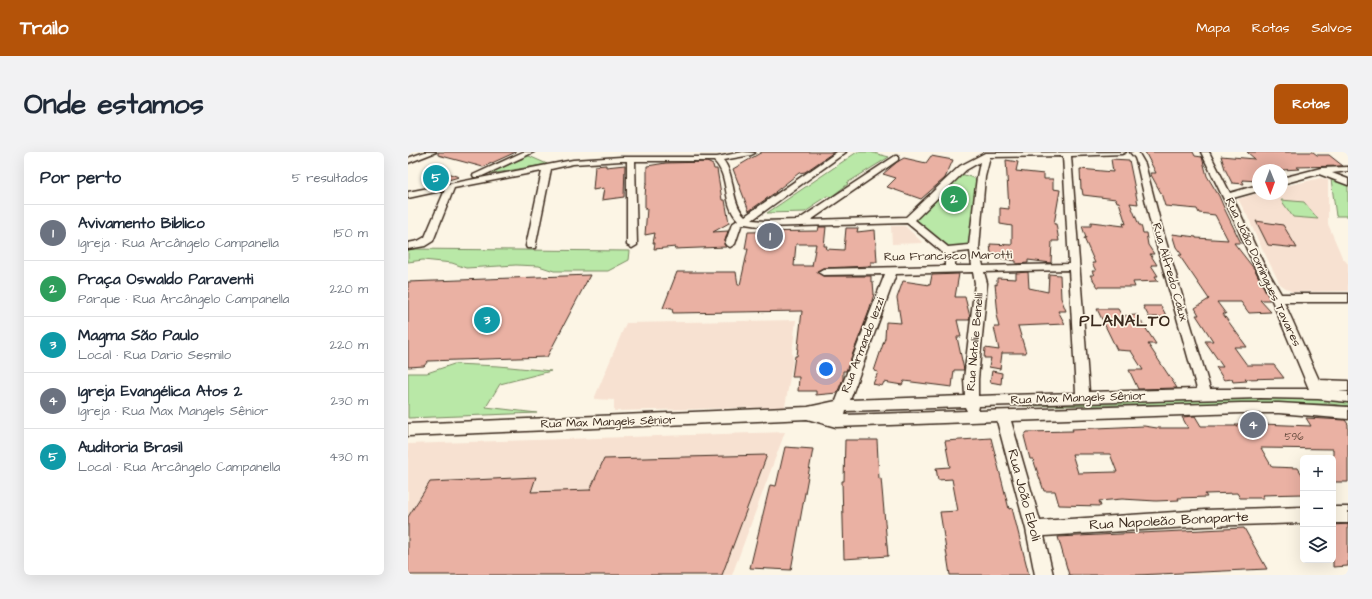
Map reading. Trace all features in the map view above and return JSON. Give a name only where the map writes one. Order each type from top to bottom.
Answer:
[{"type":"street","points":[[408,161],[432,152]]},
{"type":"street","points":[[408,246],[422,244],[429,239],[452,186],[530,152]]},
{"type":"street","points":[[730,244],[737,224],[745,220],[842,152]]},
{"type":"street","points":[[969,173],[969,158],[985,157],[995,154],[1122,152]]},
{"type":"street","name":"Rua Alfredo Calux","points":[[1134,152],[1139,158],[1141,164],[1156,225],[1205,394]]},
{"type":"street","name":"Rua João Domingues Tavares","points":[[1205,152],[1257,261],[1277,298],[1316,390]]},
{"type":"street","points":[[408,195],[547,166],[589,160],[705,158],[720,162],[735,162],[752,153]]},
{"type":"street","points":[[1067,153],[1083,398]]},
{"type":"street","points":[[720,162],[739,216],[745,220],[764,224],[909,220],[969,173],[985,157]]},
{"type":"street","name":"Rua Natalie Benelli","points":[[973,416],[970,401],[981,283],[974,248],[969,173],[985,157]]},
{"type":"street","points":[[800,223],[895,158]]},
{"type":"street","points":[[631,159],[632,245]]},
{"type":"street","points":[[531,246],[547,166]]},
{"type":"street","points":[[1288,179],[1321,171],[1348,169]]},
{"type":"street","points":[[1321,171],[1348,182]]},
{"type":"street","points":[[483,172],[483,177],[490,178]]},
{"type":"street","points":[[1227,197],[1252,190]]},
{"type":"street","points":[[909,220],[946,250],[950,259],[950,268]]},
{"type":"street","points":[[946,250],[974,248]]},
{"type":"street","name":"Rua Francisco Marotti","points":[[823,272],[950,268],[1075,267]]},
{"type":"street","name":"Rua Armando Iezzi","points":[[836,421],[840,406],[892,270]]},
{"type":"street","points":[[1277,298],[1348,298]]},
{"type":"street","points":[[1316,390],[1348,386]]},
{"type":"street","name":"Rua Max Mangels Sênior","points":[[408,430],[808,413],[840,406],[970,401],[1316,390],[1348,397]]},
{"type":"street","name":"Rua Max Mangels Sênior","points":[[808,413],[836,421],[1241,408],[1291,408],[1348,413]]},
{"type":"street","name":"Rua João Eboli","points":[[1002,415],[1034,529],[1044,575]]},
{"type":"street","name":"Rua Napoleão Bonaparte","points":[[1034,529],[1205,518],[1300,515]]},
{"type":"street","points":[[1336,515],[1348,515]]},
{"type":"shaded area","points":[[1321,178],[1328,180],[1328,224],[1342,257],[1348,264],[1348,291],[1292,292],[1280,284],[1238,199],[1252,195],[1252,200],[1288,200],[1288,186]]},
{"type":"shaded area","points":[[891,226],[905,226],[923,243],[892,244]]},
{"type":"shaded area","points":[[796,320],[792,353],[793,359],[785,407],[614,411],[614,400],[594,399],[626,323]]},
{"type":"shaded area","points":[[785,432],[732,575],[408,575],[408,444]]},
{"type":"green space","points":[[857,152],[870,152],[889,157],[847,183],[848,184],[831,197],[827,196],[805,212],[767,213]]},
{"type":"green space","points":[[529,156],[547,164],[490,174],[491,172]]},
{"type":"green space","points":[[961,174],[977,179],[969,248],[947,247],[909,220]]},
{"type":"green space","points":[[1331,179],[1348,185],[1348,216],[1336,216]]},
{"type":"green space","points":[[1281,200],[1304,202],[1318,219],[1293,217]]},
{"type":"green space","points":[[408,249],[630,251],[629,260],[608,271],[554,271],[539,266],[516,265],[466,268],[452,263],[423,260],[408,262]]},
{"type":"green space","points":[[454,364],[499,366],[551,371],[500,384],[486,407],[537,413],[408,418],[408,373],[427,373]]},
{"type":"green space","points":[[1290,398],[1348,401],[1348,406],[1330,404],[1223,404],[1023,406],[1019,401]]},
{"type":"building","points":[[438,152],[516,152],[483,167],[438,155]]},
{"type":"building","points":[[762,152],[834,152],[805,172],[799,173],[776,192],[749,211],[733,169]]},
{"type":"building","points":[[1145,152],[1193,152],[1195,156],[1202,157],[1207,176],[1219,196],[1241,243],[1234,243],[1255,270],[1270,300],[1260,300],[1271,312],[1249,313],[1241,302],[1217,302],[1226,314],[1223,314],[1247,347],[1234,347],[1247,365],[1274,365],[1284,378],[1245,379],[1247,381],[1233,382],[1232,379],[1224,380],[1216,367],[1223,367],[1205,341],[1213,341],[1196,315],[1199,315],[1195,308],[1209,299],[1179,255],[1182,255],[1176,247],[1172,234],[1196,238],[1228,240],[1215,215],[1199,213],[1197,209],[1165,206],[1161,193],[1150,173],[1156,173]]},
{"type":"building","points":[[1247,152],[1313,152],[1317,155],[1329,155],[1343,166],[1296,167],[1300,169],[1288,170],[1288,164],[1252,164],[1252,181],[1242,180],[1244,184],[1232,183],[1225,169],[1221,156],[1255,159]]},
{"type":"building","points":[[931,156],[953,160],[945,178],[921,199],[887,187],[896,178],[883,174],[897,162],[904,158],[926,163]]},
{"type":"building","points":[[1111,159],[1129,160],[1138,204],[1130,203],[1139,225],[1141,225],[1143,233],[1146,233],[1148,245],[1154,254],[1150,254],[1157,265],[1151,265],[1158,276],[1155,276],[1158,281],[1133,282],[1135,287],[1098,287],[1090,275],[1094,275],[1092,271],[1096,271],[1092,263],[1095,263],[1084,238],[1086,238],[1082,226],[1091,226],[1091,222],[1124,226],[1123,223],[1126,224],[1119,202],[1117,202],[1116,199],[1083,195],[1081,189],[1080,169],[1113,172]]},
{"type":"building","points":[[1006,160],[1018,162],[1016,171],[1044,174],[1044,179],[1053,179],[1053,189],[1060,190],[1054,224],[1056,224],[1059,241],[1052,241],[1051,263],[1028,260],[1028,263],[1016,264],[1016,261],[999,258],[1000,254],[991,254],[990,244],[1012,245],[1012,226],[1000,224],[1000,208],[1009,209]]},
{"type":"building","points":[[707,162],[713,165],[714,169],[717,169],[722,200],[725,200],[729,223],[713,232],[728,231],[724,244],[726,247],[674,249],[676,247],[654,249],[655,243],[653,243],[655,233],[645,235],[647,208],[645,210],[647,166],[666,163]]},
{"type":"building","points":[[606,165],[606,167],[625,165],[624,197],[602,200],[604,188],[593,190],[595,166]]},
{"type":"building","points":[[427,166],[459,177],[430,185]]},
{"type":"building","points":[[1256,221],[1283,225],[1297,248],[1268,245]]},
{"type":"building","points":[[819,227],[826,227],[824,246],[827,246],[826,249],[844,250],[846,228],[858,228],[857,232],[875,230],[877,262],[871,262],[871,266],[823,268],[817,271],[823,276],[871,276],[871,282],[873,282],[874,294],[868,314],[846,371],[843,371],[843,379],[837,393],[816,395],[816,391],[798,391],[799,377],[792,377],[795,356],[797,356],[802,311],[673,313],[672,309],[663,308],[677,272],[736,272],[738,285],[740,285],[748,249],[745,249],[748,232],[818,231]],"holes":[[[796,244],[816,244],[812,266],[794,266]]]},
{"type":"building","points":[[1028,272],[1029,288],[1048,292],[1049,274],[1060,275],[1061,298],[1066,311],[1058,311],[1065,324],[1018,326],[1026,353],[1002,353],[1000,369],[989,367],[991,358],[984,358],[985,348],[999,350],[994,327],[999,327],[996,315],[998,315],[995,284],[997,285],[997,278],[1016,279],[1016,273]]},
{"type":"building","points":[[959,274],[955,297],[965,297],[970,317],[969,320],[957,320],[961,337],[957,337],[964,370],[954,370],[952,387],[904,381],[902,385],[884,382],[882,386],[873,384],[878,372],[874,371],[885,338],[886,322],[901,323],[897,298],[903,281],[930,285],[932,275]]},
{"type":"building","points":[[590,275],[547,357],[428,361],[424,366],[408,367],[408,282]]},
{"type":"building","points":[[1143,306],[1161,306],[1167,317],[1149,317]]},
{"type":"building","points":[[1097,309],[1118,309],[1122,316],[1137,315],[1156,344],[1148,344],[1177,388],[1138,389],[1129,370],[1143,370],[1131,351],[1117,350]]},
{"type":"building","points":[[992,371],[1002,373],[1001,384],[990,382]]},
{"type":"building","points":[[1195,416],[1201,426],[1262,424],[1311,426],[1306,418],[1345,420],[1348,424],[1348,482],[1336,482],[1336,455],[1333,455],[1333,449],[1261,448],[1272,467],[1298,468],[1300,471],[1300,494],[1262,495],[1264,498],[1240,498],[1237,493],[1205,494],[1207,497],[1178,498],[1179,500],[1156,501],[1122,499],[1099,501],[1101,506],[1059,505],[1055,491],[1044,491],[1033,459],[1030,459],[1024,436],[1027,432],[1073,431],[1072,429],[1144,426],[1157,428],[1188,428],[1182,417]],"holes":[[[1072,454],[1110,454],[1117,472],[1078,473]]]},
{"type":"building","points":[[991,438],[1009,509],[1012,508],[1029,575],[950,575],[940,512],[958,511],[952,479],[938,480],[936,468],[950,467],[945,441]]},
{"type":"building","points":[[845,440],[877,440],[879,479],[881,478],[888,556],[844,559],[842,481],[844,481]]},
{"type":"building","points":[[785,447],[813,449],[791,570],[750,568],[770,485],[776,486]]},
{"type":"building","points":[[767,455],[722,575],[408,575],[408,517],[430,482],[536,477],[531,492],[590,490],[604,459]]},
{"type":"building","points":[[1348,524],[1348,566],[1333,567],[1333,563],[1336,563],[1336,525]]},
{"type":"building","points":[[1244,528],[1267,569],[1137,575],[1069,575],[1058,537]]},
{"type":"place","name":"Auditoria Brasil","points":[[436,178]]},
{"type":"place","name":"Praça Oswaldo Paraventi","points":[[954,199]]},
{"type":"place","name":"Avivamento Biblico","points":[[770,236]]},
{"type":"place","name":"Magma São Paulo","points":[[487,320]]},
{"type":"place","name":"Igreja Evangélica Atos 2","points":[[1253,425]]},
{"type":"district","name":"PLANALTO","points":[[1125,321]]}]
